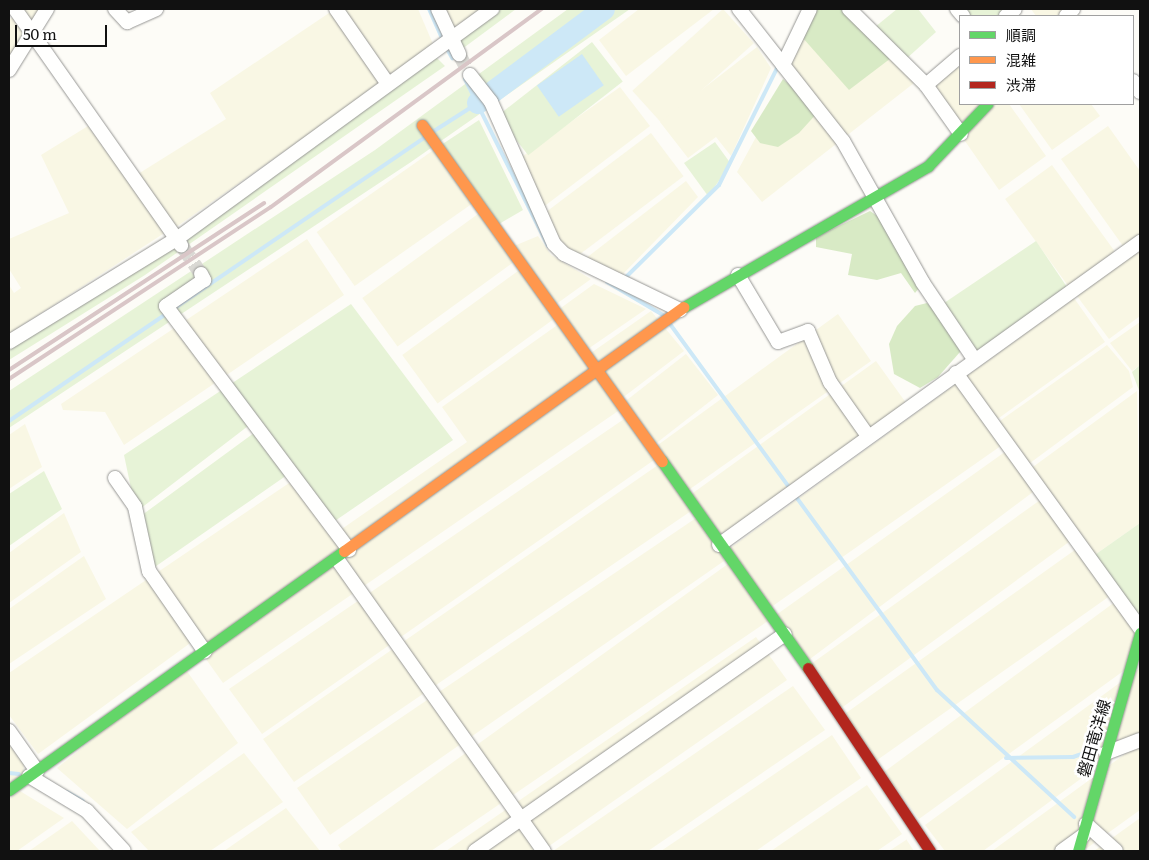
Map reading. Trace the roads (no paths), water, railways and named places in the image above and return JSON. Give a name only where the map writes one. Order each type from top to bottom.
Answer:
[{"type":"street","points":[[15,9],[180,242]]},
{"type":"street","points":[[9,70],[33,36],[47,9]]},
{"type":"street","points":[[115,9],[128,22],[156,9]]},
{"type":"street","points":[[336,9],[388,84]]},
{"type":"street","points":[[438,9],[459,54]]},
{"type":"street","points":[[9,342],[180,242],[388,84],[492,9]]},
{"type":"street","points":[[739,9],[842,141],[877,199],[923,283],[974,359]]},
{"type":"street","points":[[783,65],[810,9]]},
{"type":"street","points":[[849,9],[926,85],[961,134]]},
{"type":"street","points":[[926,85],[959,57]]},
{"type":"street","points":[[470,75],[491,102],[554,244],[564,254],[680,310]]},
{"type":"street","points":[[9,790],[596,374],[680,310],[738,275],[877,199],[928,166],[961,134],[986,105]]},
{"type":"street","points":[[422,125],[596,374],[785,634],[930,851]]},
{"type":"street","points":[[719,545],[974,359],[1140,242]]},
{"type":"street","points":[[201,274],[204,280],[166,306],[349,550]]},
{"type":"street","points":[[738,275],[778,342],[808,331],[830,382],[868,436]]},
{"type":"street","points":[[956,373],[1140,628]]},
{"type":"street","points":[[115,478],[135,507],[149,570],[205,652]]},
{"type":"street","points":[[337,559],[544,851]]},
{"type":"street","name":"磐田竜洋線","points":[[1078,851],[1140,633]]},
{"type":"street","points":[[475,851],[785,634]]},
{"type":"street","points":[[9,731],[33,773],[87,811],[124,851]]},
{"type":"street","points":[[1106,753],[1140,740]]},
{"type":"street","points":[[1062,851],[1084,830],[1116,851]]},
{"type":"water","points":[[582,54],[604,85],[559,117],[537,86]]},
{"type":"waterway","points":[[429,9],[443,41]]},
{"type":"waterway","points":[[478,103],[604,9]]},
{"type":"waterway","points":[[446,47],[452,58]]},
{"type":"waterway","points":[[623,280],[719,185],[779,64]]},
{"type":"waterway","points":[[465,79],[548,246]]},
{"type":"waterway","points":[[434,131],[478,103]]},
{"type":"waterway","points":[[9,421],[424,138]]},
{"type":"waterway","points":[[607,282],[663,315]]},
{"type":"waterway","points":[[670,324],[937,690],[1074,817]]},
{"type":"waterway","points":[[1006,758],[1073,757],[1096,749]]},
{"type":"waterway","points":[[9,773],[19,774]]},
{"type":"waterway","points":[[67,792],[83,801]]},
{"type":"tunnel","points":[[459,54],[470,75]]},
{"type":"tunnel","points":[[182,246],[201,274]]},
{"type":"railway","points":[[9,379],[271,207],[542,9]]},
{"type":"railway","points":[[9,370],[264,203]]}]
